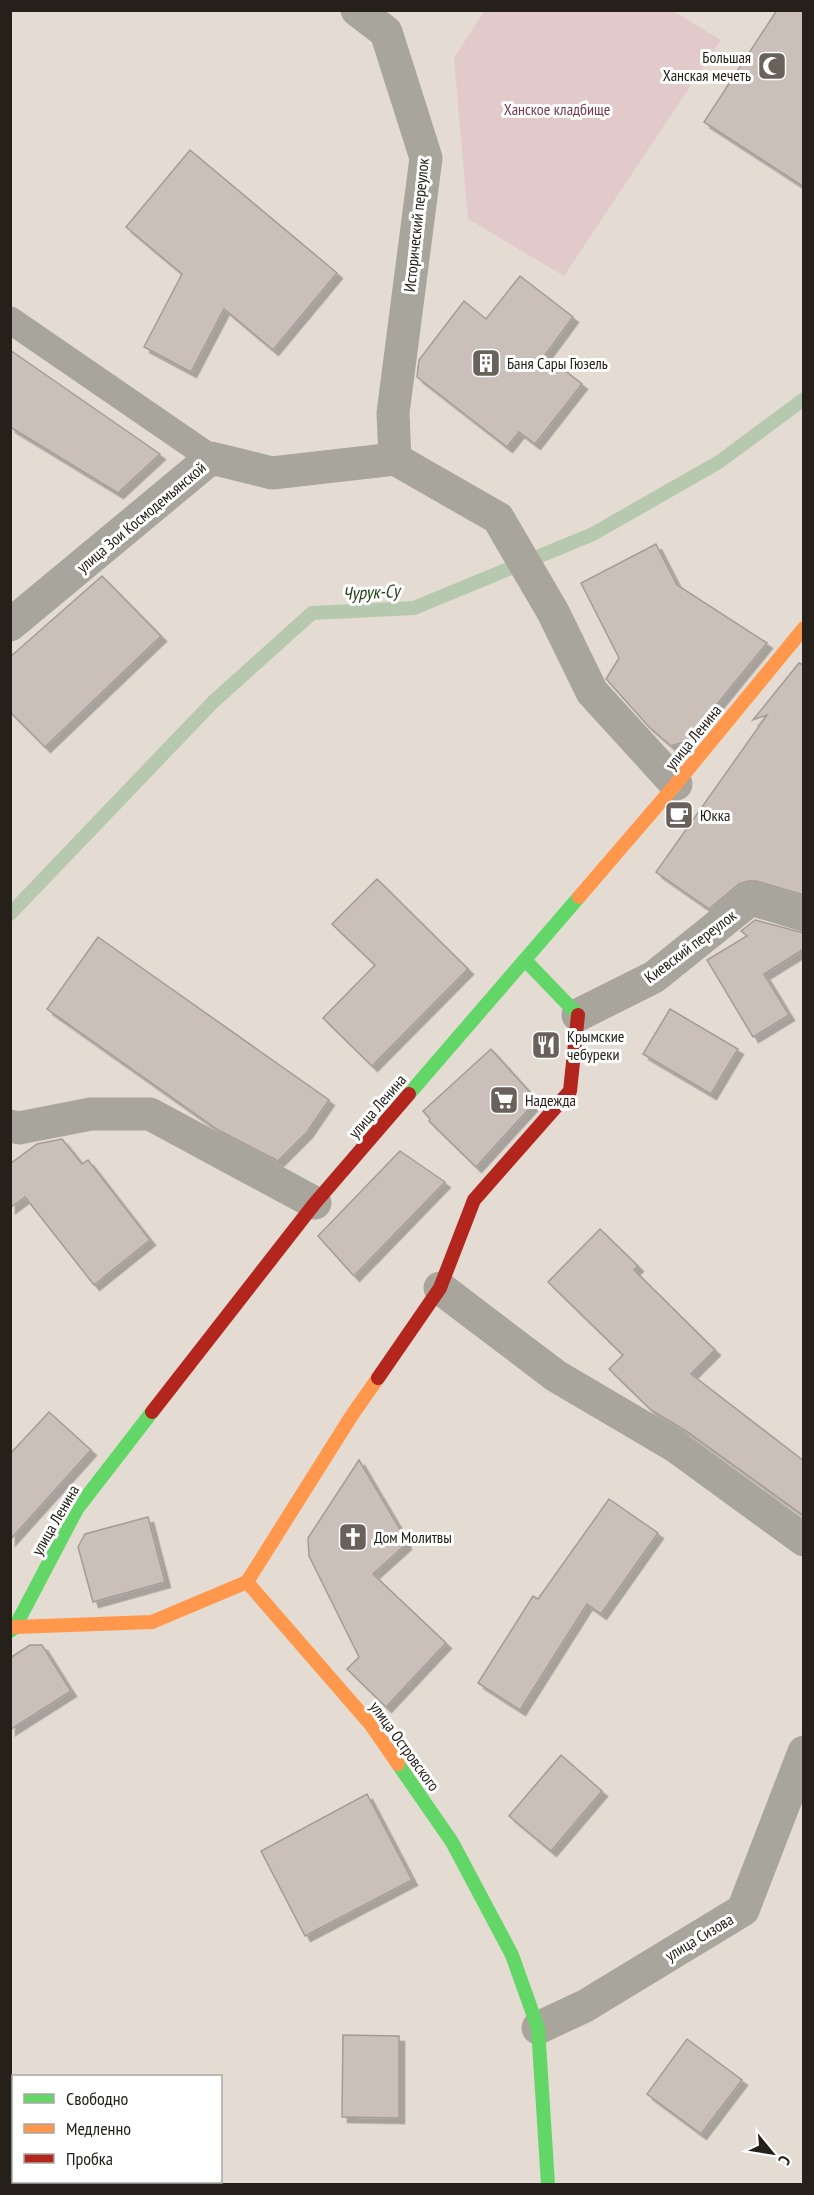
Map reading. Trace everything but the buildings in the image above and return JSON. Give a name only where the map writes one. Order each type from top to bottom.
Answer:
[{"type":"street","name":"Исторический переулок","points":[[357,10],[386,32],[426,158],[393,413],[394,459]]},
{"type":"street","name":"улица Зои Космодемьянской","points":[[10,626],[211,459],[272,473],[394,459]]},
{"type":"street","points":[[394,459],[498,518],[553,612],[592,692],[676,784]]},
{"type":"street","name":"улица Ленина","points":[[13,1629],[77,1509],[315,1203],[676,784],[804,628]]},
{"type":"street","name":"Киевский переулок","points":[[579,1015],[654,977],[751,899],[804,915]]},
{"type":"street","points":[[13,1629],[152,1622],[247,1582],[352,1415],[440,1288],[474,1200],[570,1091],[579,1015],[525,960]]},
{"type":"street","points":[[10,1126],[19,1128],[91,1114],[150,1114],[315,1203]]},
{"type":"street","points":[[440,1288],[556,1376],[675,1446],[804,1540]]},
{"type":"street","name":"улица Островского","points":[[247,1582],[371,1725],[453,1842],[512,1955],[538,2028],[548,2184]]},
{"type":"street","name":"улица Сизова","points":[[538,2028],[585,2006],[744,1910],[804,1752]]},
{"type":"lane","points":[[10,320],[211,459]]},
{"type":"green space","name":"Ханское кладбище","points":[[484,11],[673,11],[721,40],[564,276],[468,219],[454,58]]},
{"type":"waterway","name":"Чурук-Су","points":[[10,914],[213,702],[312,613],[414,608],[593,534],[719,462],[804,399]]},
{"type":"traffic: fast","points":[[409,1094],[579,897]]},
{"type":"traffic: fast","points":[[525,960],[578,1015]]},
{"type":"traffic: fast","points":[[10,1631],[15,1627],[77,1509],[152,1412]]},
{"type":"traffic: fast","points":[[398,1764],[452,1842],[512,1955],[538,2028],[548,2184]]},
{"type":"traffic: slow","points":[[579,897],[676,784],[804,628]]},
{"type":"traffic: slow","points":[[247,1582],[352,1415],[378,1378]]},
{"type":"traffic: slow","points":[[15,1627],[152,1622],[247,1582],[371,1725],[398,1764]]},
{"type":"traffic: jam","points":[[378,1378],[440,1288],[474,1200],[570,1091],[578,1015]]},
{"type":"traffic: jam","points":[[152,1412],[315,1203],[409,1094]]},
{"type":"place","name":"Большая Ханская мечеть","points":[[772,66]]},
{"type":"place","name":"Баня Сары Гюзель","points":[[486,363]]},
{"type":"place","name":"Юкка","points":[[679,815]]},
{"type":"place","name":"Крымские чебуреки","points":[[546,1045]]},
{"type":"place","name":"Надежда","points":[[504,1100]]},
{"type":"place","name":"Дом Молитвы","points":[[353,1537]]}]
